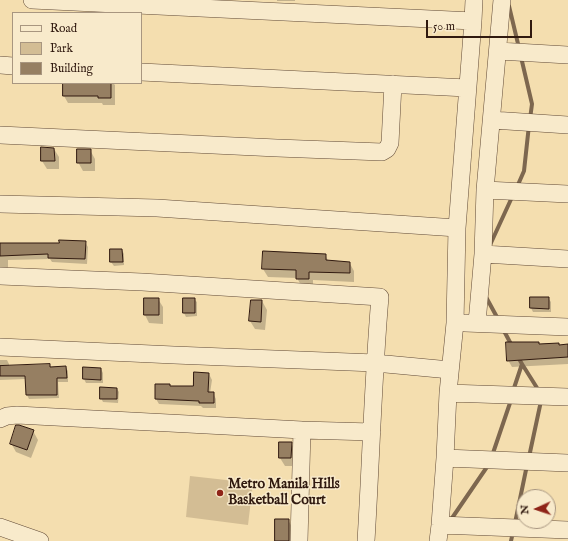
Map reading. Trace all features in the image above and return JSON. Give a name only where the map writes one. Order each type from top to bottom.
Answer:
[{"type":"street","points":[[32,0],[473,21]]},
{"type":"street","points":[[474,0],[457,228],[455,323],[448,393],[439,533],[568,530]]},
{"type":"street","points":[[477,323],[483,254],[485,190],[502,0]]},
{"type":"street","points":[[498,51],[568,55]]},
{"type":"street","points":[[0,65],[12,66]]},
{"type":"street","points":[[142,72],[467,88]]},
{"type":"street","points":[[0,135],[382,152],[387,149],[390,143],[393,84]]},
{"type":"street","points":[[492,120],[568,125]]},
{"type":"street","points":[[485,190],[568,194]]},
{"type":"street","points":[[0,204],[157,208],[457,228]]},
{"type":"street","points":[[483,254],[568,259]]},
{"type":"street","points":[[0,276],[142,282],[380,297],[375,363],[366,541]]},
{"type":"street","points":[[455,323],[568,328]]},
{"type":"street","points":[[0,347],[375,363],[450,370]]},
{"type":"street","points":[[448,393],[568,397]]},
{"type":"street","points":[[0,419],[7,416],[17,415],[302,430],[372,432]]},
{"type":"street","points":[[299,541],[302,430]]},
{"type":"street","points":[[445,458],[568,463]]},
{"type":"street","points":[[0,527],[40,541]]},
{"type":"green space","name":"Metro Manila Hills Basketball Court","points":[[190,476],[253,483],[248,525],[186,517]]},
{"type":"building","points":[[63,84],[111,84],[111,98],[98,98],[98,96],[63,96]]},
{"type":"building","points":[[41,147],[54,148],[55,161],[41,161]]},
{"type":"building","points":[[77,149],[91,149],[91,163],[77,163]]},
{"type":"building","points":[[59,240],[86,241],[85,259],[48,258],[48,254],[0,256],[0,243],[59,243]]},
{"type":"building","points":[[110,249],[122,249],[123,262],[110,262]]},
{"type":"building","points":[[263,251],[326,254],[326,260],[350,262],[350,273],[309,272],[309,279],[296,279],[296,270],[262,269]]},
{"type":"building","points":[[530,297],[549,297],[549,309],[530,308]]},
{"type":"building","points":[[144,298],[159,298],[159,315],[144,315]]},
{"type":"building","points":[[183,298],[195,298],[195,313],[183,313]]},
{"type":"building","points":[[251,300],[262,300],[261,322],[249,321]]},
{"type":"building","points":[[506,342],[539,342],[539,344],[559,343],[559,345],[568,344],[568,357],[507,361]]},
{"type":"building","points":[[50,364],[50,367],[66,366],[67,378],[57,378],[57,395],[26,395],[25,376],[0,376],[0,366]]},
{"type":"building","points":[[83,367],[101,368],[101,380],[83,379]]},
{"type":"building","points":[[194,372],[209,373],[208,392],[214,392],[214,403],[155,399],[155,384],[170,384],[170,386],[193,386]]},
{"type":"building","points":[[100,387],[117,388],[117,399],[100,399]]},
{"type":"building","points":[[16,425],[34,430],[27,450],[10,444]]},
{"type":"building","points":[[279,442],[292,442],[291,458],[279,458]]},
{"type":"building","points":[[275,519],[289,519],[289,541],[275,541]]},
{"type":"waterway","points":[[509,6],[519,48]]},
{"type":"waterway","points":[[521,57],[532,104],[530,119]]},
{"type":"waterway","points":[[517,187],[524,171],[529,125]]},
{"type":"waterway","points":[[490,245],[513,195]]},
{"type":"waterway","points":[[486,297],[498,319]]},
{"type":"waterway","points":[[503,329],[512,346]]},
{"type":"waterway","points":[[513,391],[522,364],[518,357]]},
{"type":"waterway","points":[[522,364],[539,391]]},
{"type":"waterway","points":[[492,456],[511,400]]},
{"type":"waterway","points":[[529,457],[541,401]]},
{"type":"waterway","points":[[450,521],[489,464]]},
{"type":"waterway","points":[[515,523],[527,465]]},
{"type":"waterway","points":[[511,541],[513,532]]},
{"type":"place","name":"Metro Manila Hills Basketball Court","points":[[220,493]]}]
